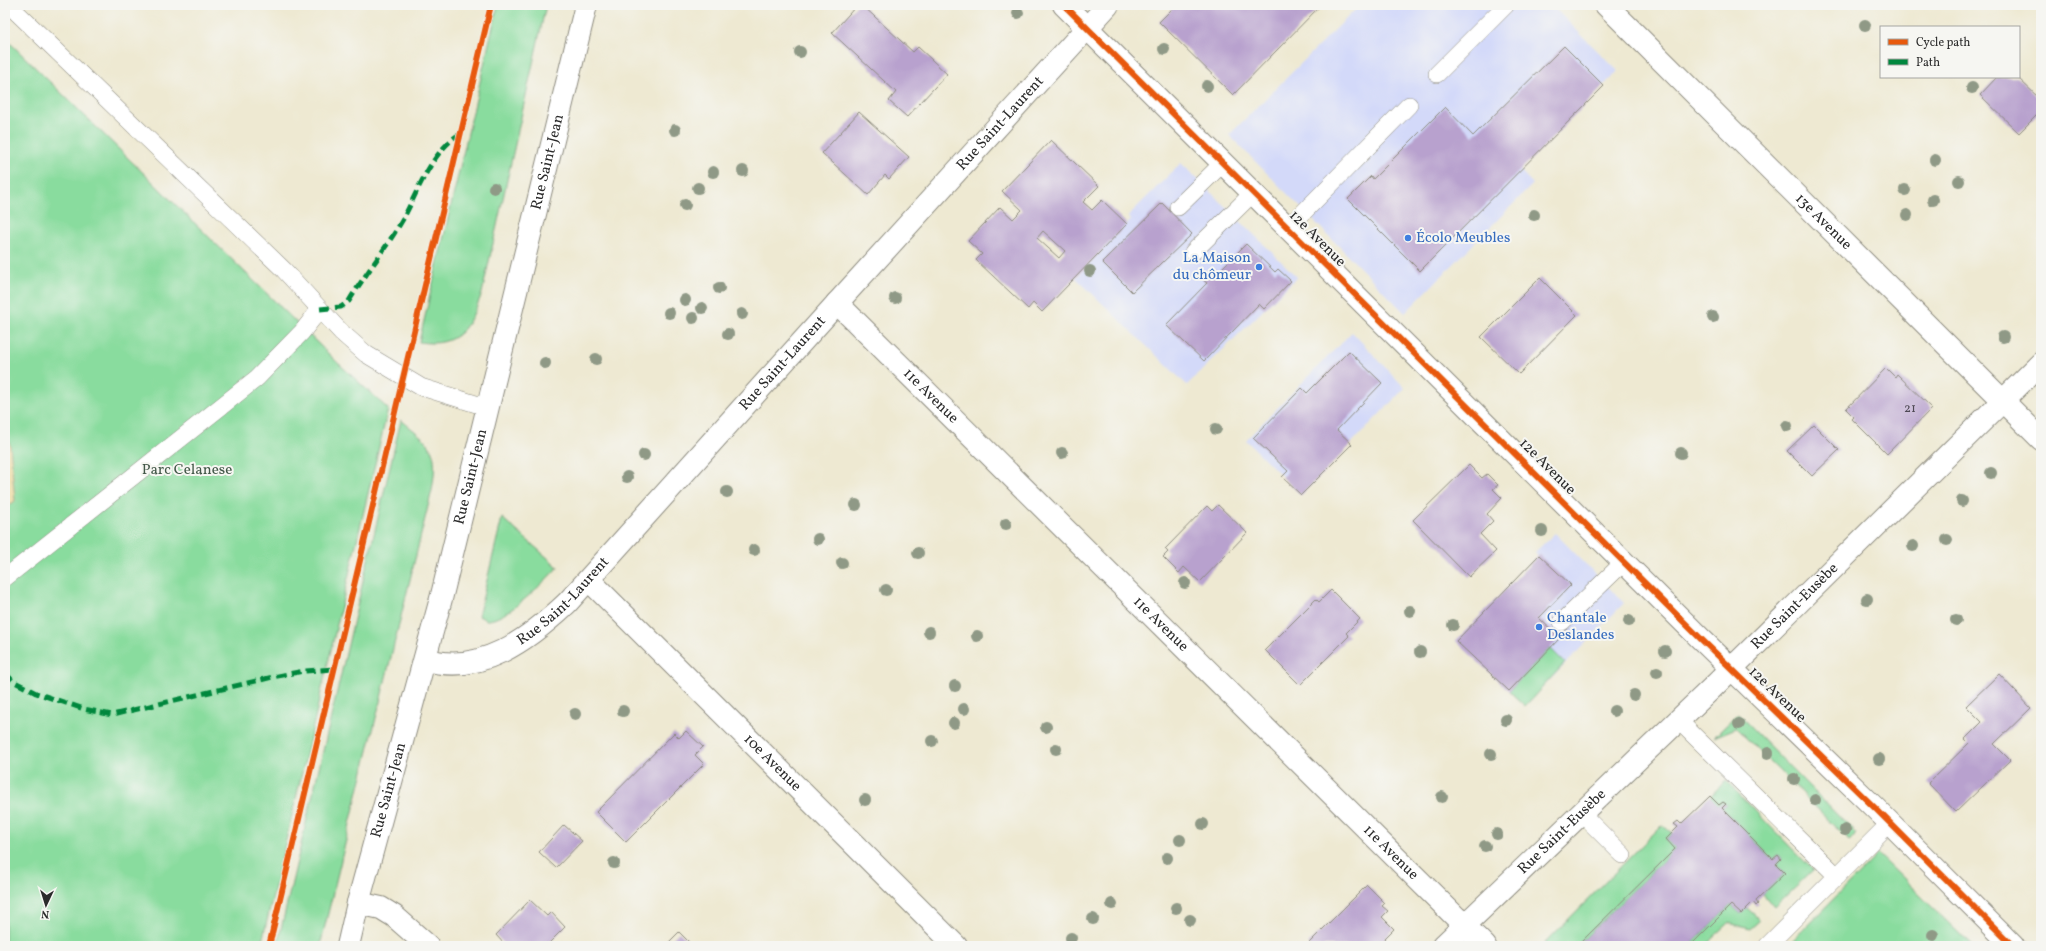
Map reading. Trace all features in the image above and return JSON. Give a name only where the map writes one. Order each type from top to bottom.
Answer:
[{"type":"street","name":"Rue Saint-Jean","points":[[348,946],[358,903],[425,659],[489,408],[586,5]]},
{"type":"street","name":"12e Avenue","points":[[1064,5],[1624,562],[2013,946]]},
{"type":"street","name":"Rue Saint-Laurent","points":[[425,659],[450,665],[466,664],[502,651],[539,629],[589,580],[836,303],[1108,5]]},
{"type":"street","name":"13e Avenue","points":[[1606,5],[2041,439]]},
{"type":"street","name":"11e Avenue","points":[[836,303],[1485,946]]},
{"type":"street","name":"Rue Saint-Eusèbe","points":[[1443,946],[1678,720],[2041,363]]},
{"type":"street","name":"10e Avenue","points":[[589,580],[956,946]]},
{"type":"street","points":[[358,903],[381,908],[394,916],[428,946]]},
{"type":"lane","points":[[9,5],[284,270],[341,332],[366,354],[388,369],[421,387],[436,393],[489,408]]},
{"type":"lane","points":[[1437,74],[1506,5]]},
{"type":"lane","points":[[1288,228],[1410,105]]},
{"type":"lane","points":[[1178,207],[1223,163]]},
{"type":"lane","points":[[1193,252],[1253,193]]},
{"type":"lane","points":[[5,578],[257,378],[302,332],[320,309]]},
{"type":"lane","points":[[1562,622],[1624,562]]},
{"type":"lane","points":[[1678,720],[1837,876]]},
{"type":"lane","points":[[1581,813],[1623,855]]},
{"type":"lane","points":[[1767,946],[1890,823]]},
{"type":"shaded area","points":[[1360,5],[1551,5],[1618,71],[1520,170],[1533,184],[1405,313],[1229,135]]},
{"type":"shaded area","points":[[1181,163],[1297,277],[1187,385],[1076,278],[1131,220],[1128,216]]},
{"type":"shaded area","points":[[1352,332],[1405,388],[1301,495],[1246,440]]},
{"type":"shaded area","points":[[1555,533],[1624,603],[1525,706],[1456,641],[1538,556],[1535,552]]},
{"type":"green space","points":[[498,5],[546,5],[482,293],[472,316],[461,332],[444,342],[419,342]]},
{"type":"green space","name":"Parc Celanese","points":[[5,38],[338,363],[388,409],[261,946],[5,946]]},
{"type":"green space","points":[[401,420],[420,436],[431,449],[434,465],[432,490],[320,946],[277,946]]},
{"type":"green space","points":[[502,518],[558,567],[514,608],[494,619],[486,620],[479,616],[480,609]]},
{"type":"green space","points":[[1550,648],[1565,663],[1525,706],[1509,691]]},
{"type":"green space","points":[[1738,714],[1856,834],[1849,840],[1736,728],[1714,737]]},
{"type":"green space","points":[[1726,781],[1813,870],[1774,907],[1763,894],[1785,873],[1776,864],[1781,859],[1778,855],[1773,859],[1722,808],[1726,804],[1723,802],[1719,805],[1710,796]]},
{"type":"green space","points":[[1662,825],[1672,833],[1666,839],[1675,849],[1577,946],[1542,946]]},
{"type":"green space","points":[[1878,854],[1972,946],[1787,946]]},
{"type":"green space","points":[[1731,905],[1741,914],[1747,908],[1760,920],[1750,929],[1729,923],[1704,946],[1690,946]]},
{"type":"sand","points":[[5,433],[10,445],[15,501],[5,508]]},
{"type":"building","points":[[857,5],[862,5],[913,52],[918,47],[947,74],[907,117],[889,101],[896,92],[832,33]]},
{"type":"building","points":[[1176,5],[1321,5],[1233,95],[1159,22]]},
{"type":"building","points":[[1564,46],[1604,86],[1420,271],[1348,199],[1371,176],[1373,179],[1445,107],[1473,136]]},
{"type":"building","points":[[1996,78],[2018,78],[2041,100],[2041,111],[2019,133],[1980,95]]},
{"type":"building","points":[[859,112],[909,157],[889,179],[885,175],[868,195],[822,153]]},
{"type":"building","points":[[1051,140],[1099,186],[1083,202],[1092,210],[1102,200],[1127,224],[1042,312],[1033,303],[1028,309],[976,260],[982,254],[968,241],[1000,207],[1013,219],[1022,210],[1002,191]],"holes":[[[1043,231],[1065,251],[1059,258],[1037,238]]]},
{"type":"building","points":[[1162,203],[1192,234],[1132,292],[1102,262]]},
{"type":"building","points":[[1246,244],[1275,272],[1278,269],[1291,281],[1264,309],[1259,304],[1204,361],[1166,325],[1207,283],[1203,280],[1214,269],[1218,272]]},
{"type":"building","points":[[1540,278],[1577,315],[1519,374],[1481,337]]},
{"type":"building","points":[[1349,351],[1382,383],[1337,430],[1352,444],[1301,495],[1282,477],[1288,471],[1253,438],[1302,388],[1307,393]]},
{"type":"building","points":[[1886,368],[1895,377],[1897,374],[1932,408],[1887,454],[1852,419],[1854,417],[1846,409]]},
{"type":"building","points":[[1814,425],[1839,450],[1812,476],[1787,451]]},
{"type":"building","points":[[1469,465],[1482,478],[1487,474],[1498,485],[1493,489],[1502,498],[1487,514],[1493,521],[1480,534],[1496,551],[1469,577],[1413,520]]},
{"type":"building","points":[[1218,505],[1247,533],[1200,582],[1184,567],[1179,573],[1163,557],[1168,552],[1165,549],[1207,506],[1212,511]]},
{"type":"building","points":[[1539,555],[1571,585],[1539,618],[1560,638],[1509,691],[1456,641]]},
{"type":"building","points":[[1331,590],[1360,619],[1346,633],[1349,636],[1300,685],[1265,650],[1316,599],[1319,602]]},
{"type":"building","points":[[1999,674],[2031,708],[1994,744],[2010,760],[1956,812],[1928,783],[1969,743],[1965,739],[1982,722],[1966,706]]},
{"type":"building","points":[[686,731],[703,747],[695,755],[704,764],[626,842],[596,812],[674,733],[679,738]]},
{"type":"building","points":[[1710,796],[1719,805],[1723,802],[1726,804],[1722,808],[1773,859],[1778,855],[1781,859],[1776,864],[1785,873],[1756,901],[1758,904],[1756,906],[1753,902],[1741,914],[1731,905],[1690,946],[1577,946],[1675,849],[1666,839],[1678,827],[1674,824],[1678,821],[1681,824]]},
{"type":"building","points":[[564,825],[582,841],[556,868],[539,852]]},
{"type":"building","points":[[1367,885],[1385,903],[1382,906],[1388,911],[1382,917],[1394,929],[1377,946],[1311,946],[1308,944]]},
{"type":"building","points":[[530,900],[547,916],[551,912],[565,927],[546,946],[506,946],[496,935]]},
{"type":"building","points":[[679,932],[693,946],[665,946]]},
{"type":"marked path","points":[[320,309],[341,307],[349,301],[397,229],[420,184],[434,161],[442,150],[461,133]]},
{"type":"marked path","points":[[5,673],[13,681],[36,693],[84,709],[112,715],[273,677],[304,671],[334,669]]},
{"type":"cycle path","points":[[269,946],[491,5]]},
{"type":"cycle path","points":[[1064,5],[1701,639],[1876,809],[2013,946]]},
{"type":"place","name":"Écolo Meubles","points":[[1408,238]]},
{"type":"place","name":"La Maison du chômeur","points":[[1259,267]]},
{"type":"place","name":"Chantale Deslandes","points":[[1539,627]]}]
